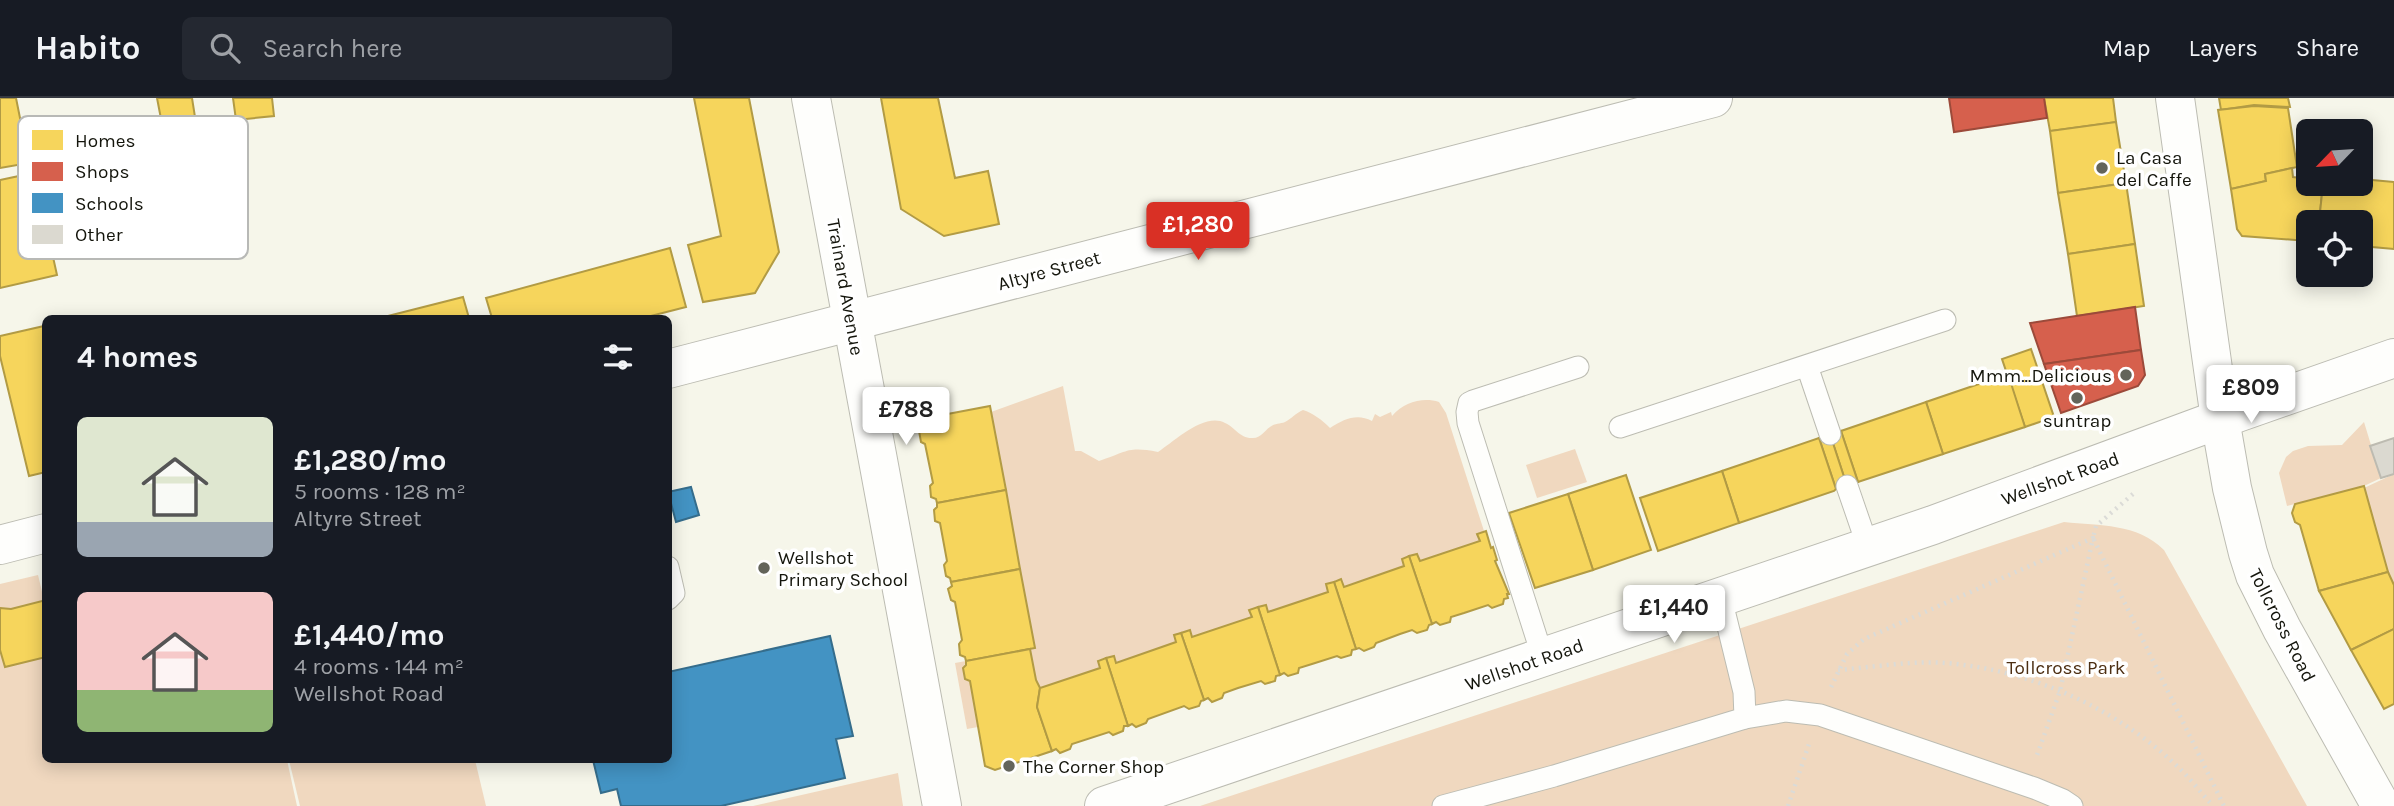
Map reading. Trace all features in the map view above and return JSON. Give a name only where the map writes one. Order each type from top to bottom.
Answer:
[{"type":"street","name":"Trainard Avenue","points":[[811,98],[942,806]]},
{"type":"street","name":"Altyre Street","points":[[672,368],[1713,98]]},
{"type":"street","name":"Tollcross Road","points":[[2175,98],[2220,419],[2239,521],[2255,575],[2282,629],[2381,806]]},
{"type":"street","name":"Wellshot Road","points":[[1104,806],[1933,525],[2394,358]]},
{"type":"street","points":[[0,545],[42,534]]},
{"type":"lane","points":[[1620,427],[1945,320]]},
{"type":"lane","points":[[1807,366],[1830,434]]},
{"type":"lane","points":[[1543,658],[1468,423],[1467,412],[1472,401],[1578,367]]},
{"type":"lane","points":[[1847,485],[1868,547]]},
{"type":"lane","points":[[1720,598],[1744,692],[1745,718]]},
{"type":"lane","points":[[1443,806],[1554,776],[1745,718],[1786,711],[1819,715],[2034,788],[2072,806]]},
{"type":"path","points":[[2040,749],[2060,691],[2096,526],[2138,490]]},
{"type":"path","points":[[1788,806],[1819,715],[1838,670],[1847,654],[1864,639],[2093,538]]},
{"type":"path","points":[[2093,538],[2224,806]]},
{"type":"path","points":[[1838,670],[1913,663],[1955,663],[2009,674],[2060,691],[2130,729],[2177,766],[2213,806]]},
{"type":"green space","points":[[1063,386],[1075,451],[1081,451],[1099,461],[1133,450],[1158,452],[1208,421],[1225,423],[1245,437],[1256,438],[1272,426],[1285,422],[1303,410],[1330,428],[1351,418],[1361,417],[1372,421],[1375,414],[1380,417],[1391,412],[1392,416],[1402,407],[1414,402],[1439,402],[1446,413],[1484,531],[1477,534],[1480,541],[1420,561],[1409,556],[1402,559],[1404,566],[1344,587],[1341,579],[1326,584],[1328,592],[1268,612],[1265,605],[1250,610],[1252,617],[1192,637],[1189,630],[1174,635],[1176,642],[1116,663],[1113,656],[1098,660],[1100,668],[1040,688],[1030,649],[1035,648],[991,412]]},
{"type":"green space","points":[[2364,422],[2381,478],[2364,486],[2287,506],[2279,473],[2286,457],[2293,451],[2308,446],[2342,445]]},
{"type":"green space","points":[[1575,449],[1587,482],[1537,498],[1526,465]]},
{"type":"green space","points":[[2394,474],[2394,585],[2364,488]]},
{"type":"green space","name":"Tollcross Park","points":[[2064,522],[2130,530],[2153,541],[2164,550],[2307,806],[1200,806]]},
{"type":"green space","points":[[38,575],[42,601],[11,609],[0,608],[0,584]]},
{"type":"green space","points":[[0,650],[5,667],[42,658],[42,763],[288,763],[297,806],[0,806]]},
{"type":"green space","points":[[966,661],[963,668],[965,679],[970,681],[978,727],[967,729],[955,663]]},
{"type":"green space","points":[[290,763],[476,763],[486,806],[300,806]]},
{"type":"green space","points":[[898,773],[903,806],[753,806]]},
{"type":"building: Homes","points":[[0,98],[16,98],[20,116],[18,165],[0,168]]},
{"type":"building: Homes","points":[[157,98],[192,98],[195,116],[160,116]]},
{"type":"building: Homes","points":[[233,98],[272,98],[274,116],[248,119],[248,116],[235,116]]},
{"type":"building: Homes","points":[[694,98],[749,98],[779,252],[755,293],[703,302],[688,245],[721,236]]},
{"type":"building: Homes","points":[[881,98],[938,98],[955,178],[988,171],[999,224],[944,236],[901,209]]},
{"type":"building: Homes","points":[[2044,98],[2113,98],[2116,122],[2050,131]]},
{"type":"building: Homes","points":[[2219,98],[2288,98],[2290,107],[2254,105],[2221,110]]},
{"type":"building: Homes","points":[[2254,106],[2288,108],[2296,167],[2265,174],[2266,181],[2231,189],[2218,110]]},
{"type":"building: Homes","points":[[2116,122],[2126,183],[2058,193],[2050,131]]},
{"type":"building: Homes","points":[[2292,168],[2293,177],[2296,177],[2296,196],[2322,196],[2320,210],[2296,210],[2296,240],[2242,236],[2237,229],[2231,189],[2266,181],[2265,174]]},
{"type":"building: Homes","points":[[18,176],[18,259],[53,259],[57,275],[0,288],[0,180]]},
{"type":"building: Homes","points":[[2373,180],[2394,182],[2394,249],[2373,247],[2373,210],[2320,210],[2322,196],[2373,196]]},
{"type":"building: Homes","points":[[2126,183],[2135,244],[2068,254],[2058,193]]},
{"type":"building: Homes","points":[[2135,244],[2144,306],[2077,316],[2068,254]]},
{"type":"building: Homes","points":[[670,248],[686,307],[655,315],[491,315],[486,298]]},
{"type":"building: Homes","points":[[463,297],[468,315],[392,315]]},
{"type":"building: Homes","points":[[42,326],[42,473],[29,476],[0,356],[0,336]]},
{"type":"building: Homes","points":[[2031,349],[2054,417],[2025,427],[2002,359]]},
{"type":"building: Homes","points":[[2008,374],[2025,427],[1943,454],[1926,402]]},
{"type":"building: Homes","points":[[1926,402],[1943,454],[1858,482],[1841,431]]},
{"type":"building: Homes","points":[[990,406],[1006,490],[937,503],[936,499],[931,497],[930,486],[933,483],[925,444],[921,442],[921,419]]},
{"type":"building: Homes","points":[[1841,431],[1858,482],[1847,486],[1830,434]]},
{"type":"building: Homes","points":[[1830,434],[1847,486],[1836,489],[1819,438]]},
{"type":"building: Homes","points":[[1819,438],[1836,489],[1739,523],[1722,471]]},
{"type":"building: Homes","points":[[1722,471],[1739,523],[1658,551],[1640,498]]},
{"type":"building: Homes","points":[[1626,475],[1651,550],[1593,570],[1568,494]]},
{"type":"building: Homes","points":[[2364,486],[2388,572],[2319,591],[2300,525],[2295,522],[2292,513],[2295,504]]},
{"type":"building: Homes","points":[[1006,490],[1020,569],[951,582],[946,576],[944,565],[947,561],[940,523],[935,521],[934,510],[937,503]]},
{"type":"building: Homes","points":[[1568,494],[1593,570],[1535,588],[1509,513]]},
{"type":"building: Homes","points":[[1486,531],[1509,594],[1508,598],[1504,599],[1503,604],[1492,608],[1488,605],[1451,617],[1450,622],[1432,624],[1409,556],[1417,554],[1420,561],[1480,541],[1477,534]]},
{"type":"building: Homes","points":[[1409,556],[1432,624],[1427,630],[1417,633],[1412,630],[1400,634],[1376,643],[1374,647],[1364,651],[1356,649],[1334,582],[1341,579],[1344,587],[1404,566],[1402,559]]},
{"type":"building: Homes","points":[[1020,569],[1035,648],[966,661],[965,657],[960,655],[959,644],[962,640],[955,602],[951,600],[948,589],[952,586],[951,582]]},
{"type":"building: Homes","points":[[2388,572],[2394,585],[2394,629],[2351,650],[2319,591]]},
{"type":"building: Homes","points":[[1334,582],[1356,649],[1352,650],[1351,655],[1341,658],[1337,656],[1299,668],[1298,673],[1288,676],[1284,673],[1280,675],[1258,607],[1266,605],[1268,612],[1328,592],[1326,584]]},
{"type":"building: Homes","points":[[42,601],[42,658],[5,667],[0,650],[0,608],[11,609]]},
{"type":"building: Homes","points":[[1258,607],[1280,675],[1276,676],[1275,681],[1265,684],[1261,681],[1224,693],[1222,698],[1212,702],[1208,698],[1204,700],[1181,633],[1190,630],[1192,637],[1252,617],[1249,610]]},
{"type":"building: Homes","points":[[2394,629],[2394,704],[2384,709],[2351,650]]},
{"type":"building: Homes","points":[[1181,633],[1204,700],[1199,706],[1189,709],[1184,706],[1148,719],[1146,723],[1136,727],[1132,724],[1128,726],[1106,658],[1114,656],[1116,663],[1176,642],[1174,635]]},
{"type":"building: Homes","points":[[1030,649],[1040,688],[1037,707],[1052,751],[995,770],[985,766],[970,681],[965,679],[963,668],[966,661]]},
{"type":"building: Homes","points":[[1106,658],[1128,726],[1113,735],[1109,732],[1072,744],[1070,749],[1060,753],[1056,749],[1052,751],[1037,707],[1040,688],[1100,668],[1098,661]]},
{"type":"building: Shops","points":[[1949,98],[2044,98],[2047,118],[1954,132]]},
{"type":"building: Shops","points":[[2135,307],[2141,350],[2044,364],[2030,323]]},
{"type":"building: Shops","points":[[2141,350],[2145,375],[2138,386],[2061,413],[2044,364]]},
{"type":"building: Schools","points":[[691,487],[699,515],[676,522],[672,491]]},
{"type":"building: Schools","points":[[830,636],[853,736],[836,739],[845,778],[721,806],[621,806],[617,789],[601,793],[594,763],[672,763],[672,671]]},
{"type":"building: Other","points":[[2394,438],[2394,474],[2381,478],[2370,446]]},
{"type":"place","name":"La Casa del Caffe","points":[[2102,168]]},
{"type":"place","name":"Mmm...Delicious","points":[[2126,375]]},
{"type":"place","name":"suntrap","points":[[2077,398]]},
{"type":"place","name":"Wellshot Primary School","points":[[764,568]]},
{"type":"place","name":"The Corner Shop","points":[[1009,766]]}]
